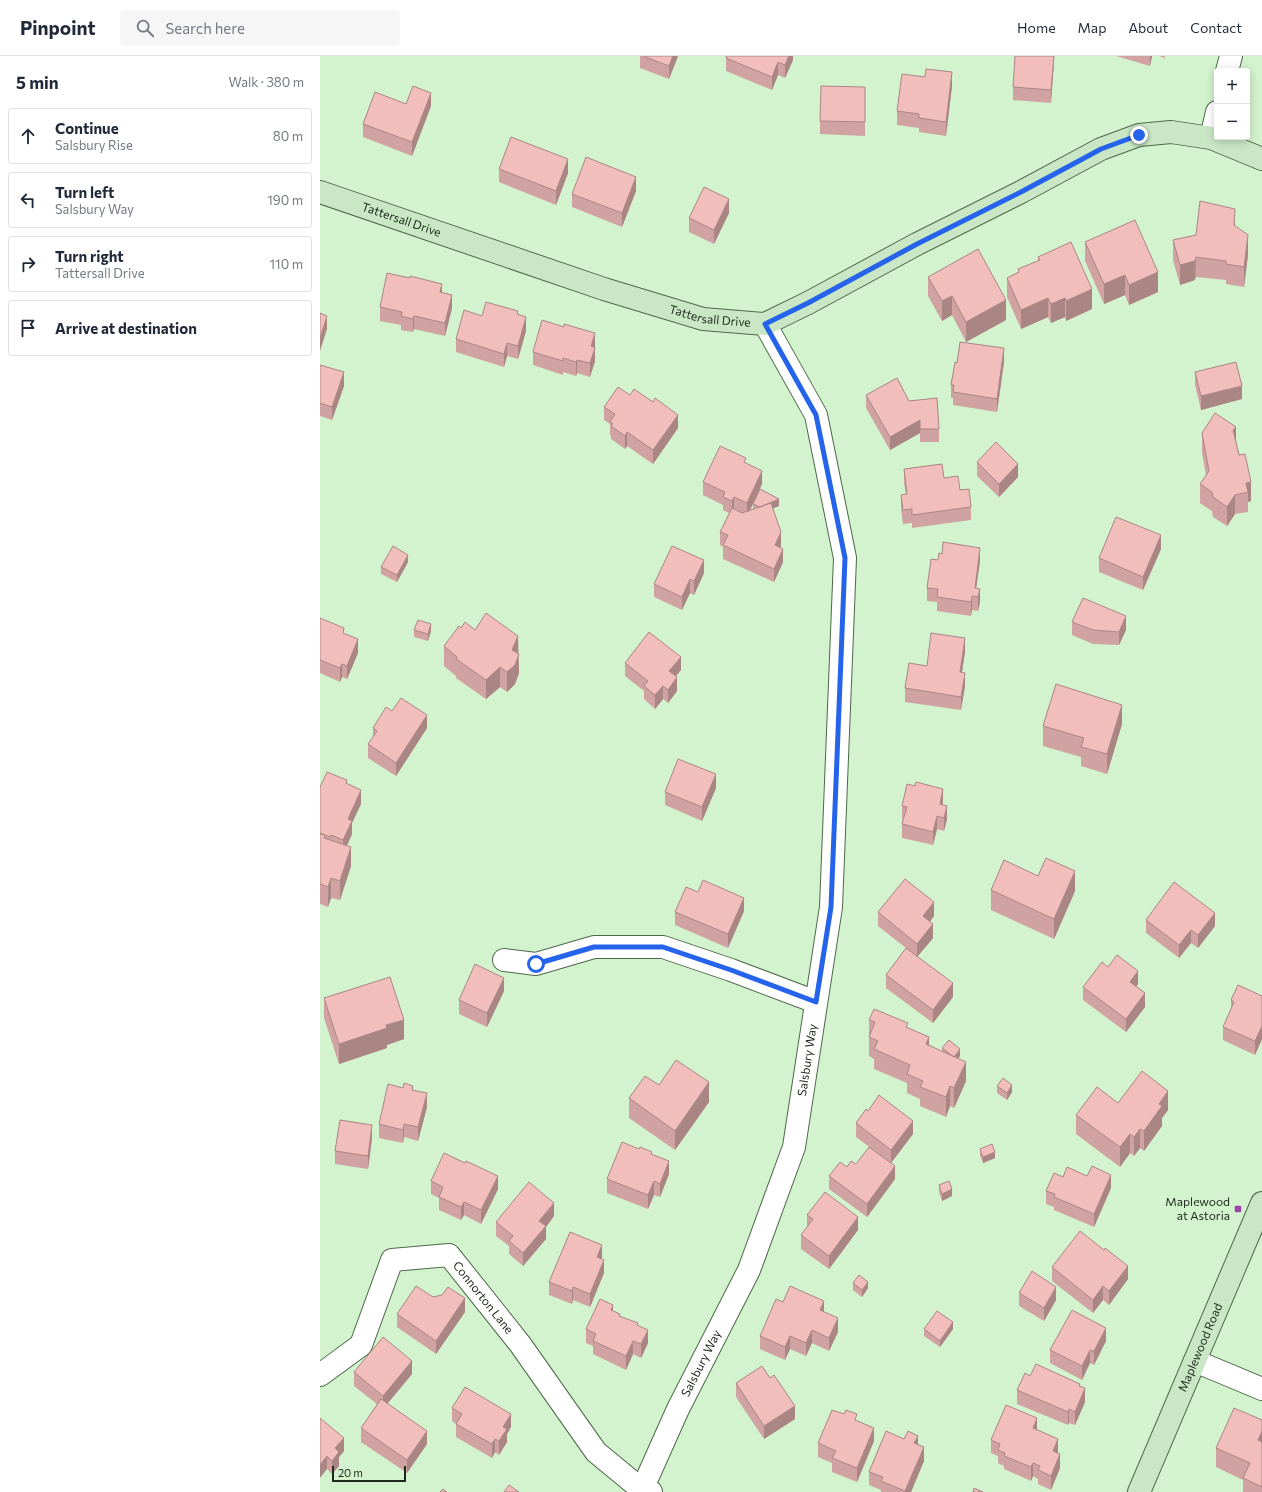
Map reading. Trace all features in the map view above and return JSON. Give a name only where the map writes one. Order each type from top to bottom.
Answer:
[{"type":"street","points":[[1228,68],[1231,56]]},
{"type":"street","points":[[1211,138],[1214,125]]},
{"type":"street","name":"Tattersall Drive","points":[[320,192],[604,289],[703,319],[765,324],[808,303],[917,244],[1021,192],[1101,149],[1139,135],[1171,132],[1211,138],[1262,159]]},
{"type":"street","name":"Salsbury Way","points":[[645,1491],[678,1409],[749,1270],[792,1155],[831,907],[845,558],[816,415],[765,324]]},
{"type":"street","points":[[504,960],[536,964],[594,947],[663,947],[731,970],[816,1002]]},
{"type":"street","name":"Maplewood Road","points":[[1139,1492],[1262,1203]]},
{"type":"street","name":"Connorton Lane","points":[[320,1375],[361,1345],[392,1260],[449,1255],[520,1344],[596,1452],[645,1491]]},
{"type":"street","points":[[1194,1360],[1262,1389]]},
{"type":"building","points":[[643,56],[673,56],[669,66]]},
{"type":"building","points":[[726,56],[789,56],[785,65],[778,62],[772,77],[726,58]]},
{"type":"building","points":[[1015,56],[1054,56],[1051,90],[1013,87]]},
{"type":"building","points":[[926,69],[952,72],[946,122],[919,118],[919,114],[897,111],[902,74],[925,77]]},
{"type":"building","points":[[413,86],[431,93],[412,142],[363,124],[375,92],[406,104]]},
{"type":"building","points":[[821,86],[865,87],[865,122],[820,121]]},
{"type":"building","points":[[511,137],[568,159],[556,191],[499,169]]},
{"type":"building","points":[[586,157],[636,177],[622,213],[572,194]]},
{"type":"building","points":[[704,187],[729,199],[714,230],[689,218]]},
{"type":"building","points":[[1200,201],[1235,209],[1234,225],[1248,235],[1244,267],[1226,264],[1226,261],[1196,257],[1195,261],[1180,265],[1173,240],[1196,235]]},
{"type":"building","points":[[1135,220],[1158,272],[1129,285],[1125,275],[1104,284],[1085,242]]},
{"type":"building","points":[[1071,242],[1092,289],[1066,301],[1065,298],[1051,304],[1048,298],[1021,310],[1007,278],[1019,272],[1018,269],[1040,260],[1038,257]]},
{"type":"building","points":[[978,249],[1006,300],[966,322],[952,296],[942,301],[928,277]]},
{"type":"building","points":[[387,273],[410,278],[410,276],[442,284],[440,292],[452,295],[445,323],[414,316],[413,319],[401,316],[402,312],[380,307]]},
{"type":"building","points":[[486,302],[518,311],[517,314],[526,317],[518,346],[507,343],[504,354],[456,339],[464,310],[482,316]]},
{"type":"building","points":[[320,313],[327,316],[320,338]]},
{"type":"building","points":[[542,320],[564,327],[564,324],[595,333],[591,346],[595,348],[590,363],[577,360],[576,362],[563,358],[563,361],[533,352]]},
{"type":"building","points":[[960,342],[1004,348],[997,399],[953,392],[954,385],[951,385],[955,362],[957,363]]},
{"type":"building","points":[[1236,362],[1242,386],[1201,396],[1195,372]]},
{"type":"building","points":[[320,365],[344,372],[332,407],[320,403]]},
{"type":"building","points":[[897,378],[909,401],[937,398],[939,429],[920,429],[920,420],[890,437],[866,395]]},
{"type":"building","points":[[618,387],[630,395],[634,389],[653,402],[655,398],[678,415],[653,450],[627,432],[625,436],[611,426],[613,424],[610,422],[615,414],[604,407]]},
{"type":"building","points":[[1215,413],[1236,427],[1233,430],[1239,455],[1245,454],[1251,482],[1246,483],[1248,492],[1235,495],[1227,507],[1213,497],[1212,492],[1200,484],[1209,471],[1202,433]]},
{"type":"building","points":[[996,442],[1018,464],[999,484],[977,462]]},
{"type":"building","points":[[720,446],[746,458],[744,462],[762,471],[747,503],[734,497],[732,501],[723,497],[725,492],[703,482]]},
{"type":"building","points":[[942,464],[944,478],[958,476],[960,490],[969,489],[971,507],[912,515],[912,509],[903,510],[901,495],[907,494],[904,469]]},
{"type":"building","points":[[760,489],[779,499],[760,507],[753,504]]},
{"type":"building","points":[[771,503],[781,532],[775,545],[783,549],[774,569],[723,545],[728,535],[720,532],[732,508],[742,513]]},
{"type":"building","points":[[1116,517],[1161,535],[1143,577],[1099,558]]},
{"type":"building","points":[[943,542],[980,548],[975,588],[980,589],[978,597],[972,596],[971,602],[937,597],[938,589],[927,588],[931,559],[938,560],[939,553],[942,554]]},
{"type":"building","points":[[393,546],[408,555],[397,575],[381,567]]},
{"type":"building","points":[[672,546],[704,560],[694,581],[690,579],[682,597],[654,584]]},
{"type":"building","points":[[1083,598],[1126,616],[1119,632],[1093,630],[1072,622]]},
{"type":"building","points":[[486,613],[518,636],[512,650],[519,654],[515,665],[507,672],[500,667],[486,680],[456,659],[457,657],[444,646],[459,626],[461,628],[465,622],[475,630]]},
{"type":"building","points":[[320,618],[344,628],[343,633],[358,639],[347,666],[342,664],[340,668],[320,660]]},
{"type":"building","points":[[418,620],[431,624],[428,634],[414,630]]},
{"type":"building","points":[[649,632],[681,657],[669,671],[677,677],[668,690],[663,686],[655,695],[644,686],[648,681],[625,663]]},
{"type":"building","points":[[931,633],[965,638],[960,672],[965,673],[961,697],[905,688],[909,663],[927,666]]},
{"type":"building","points":[[1056,684],[1122,705],[1107,754],[1081,747],[1084,738],[1043,726]]},
{"type":"building","points":[[401,698],[427,715],[396,763],[368,744],[377,731],[373,728],[386,707],[392,711]]},
{"type":"building","points":[[678,759],[716,774],[702,807],[665,792]]},
{"type":"building","points":[[327,772],[347,780],[346,783],[361,790],[348,819],[352,821],[343,840],[331,835],[330,837],[320,833],[320,787]]},
{"type":"building","points":[[916,782],[943,789],[940,804],[947,806],[944,818],[937,816],[933,832],[902,824],[907,807],[902,806],[907,784],[915,786]]},
{"type":"building","points":[[320,834],[325,835],[324,838],[351,847],[340,881],[331,878],[328,887],[320,884]]},
{"type":"building","points":[[1046,858],[1075,871],[1054,919],[991,890],[1004,860],[1038,876]]},
{"type":"building","points":[[905,879],[934,902],[923,916],[933,924],[917,944],[878,912]]},
{"type":"building","points":[[703,880],[744,898],[728,934],[675,912],[686,887],[698,892]]},
{"type":"building","points":[[1174,882],[1215,913],[1198,935],[1191,930],[1179,945],[1146,920]]},
{"type":"building","points":[[906,948],[953,983],[933,1010],[886,975]]},
{"type":"building","points":[[1117,955],[1138,971],[1130,982],[1145,993],[1126,1019],[1083,987],[1102,962],[1108,967]]},
{"type":"building","points":[[475,964],[504,978],[487,1013],[459,1000]]},
{"type":"building","points":[[390,977],[404,1020],[386,1025],[387,1028],[339,1044],[324,998]]},
{"type":"building","points":[[1238,985],[1262,996],[1262,1026],[1255,1041],[1223,1027],[1234,1002],[1231,1000]]},
{"type":"building","points":[[874,1009],[908,1023],[906,1027],[929,1037],[926,1044],[966,1062],[954,1088],[950,1086],[946,1097],[920,1087],[923,1081],[907,1074],[910,1065],[874,1049],[878,1041],[869,1037],[875,1022],[869,1020]]},
{"type":"building","points":[[949,1040],[960,1049],[954,1057],[942,1048]]},
{"type":"building","points":[[676,1060],[709,1082],[675,1131],[629,1098],[645,1076],[659,1085]]},
{"type":"building","points":[[1142,1071],[1168,1091],[1159,1104],[1162,1106],[1144,1131],[1140,1129],[1134,1137],[1130,1134],[1120,1147],[1076,1115],[1097,1087],[1118,1103]]},
{"type":"building","points":[[1003,1078],[1012,1085],[1007,1093],[997,1086]]},
{"type":"building","points":[[404,1083],[413,1086],[412,1090],[427,1093],[418,1127],[404,1124],[403,1130],[379,1124],[388,1084],[403,1088]]},
{"type":"building","points":[[879,1095],[913,1121],[891,1150],[856,1123],[866,1109],[868,1111]]},
{"type":"building","points":[[340,1120],[372,1125],[368,1156],[335,1151]]},
{"type":"building","points":[[622,1142],[639,1149],[640,1147],[652,1152],[651,1154],[669,1161],[660,1184],[654,1181],[648,1195],[607,1179]]},
{"type":"building","points":[[992,1144],[995,1152],[983,1157],[980,1149]]},
{"type":"building","points":[[869,1147],[895,1166],[867,1204],[829,1176],[840,1162],[847,1167],[851,1161],[856,1164]]},
{"type":"building","points":[[444,1153],[465,1163],[466,1161],[498,1176],[481,1210],[464,1202],[461,1207],[439,1197],[443,1187],[431,1181]]},
{"type":"building","points":[[1092,1166],[1111,1175],[1094,1214],[1054,1197],[1055,1194],[1046,1191],[1054,1173],[1063,1177],[1067,1167],[1087,1176]]},
{"type":"building","points":[[949,1181],[952,1189],[942,1194],[939,1185]]},
{"type":"building","points":[[529,1182],[554,1203],[539,1221],[546,1226],[523,1253],[509,1241],[513,1236],[496,1222]]},
{"type":"building","points":[[825,1192],[858,1217],[829,1256],[801,1235],[813,1219],[807,1215]]},
{"type":"building","points":[[1080,1231],[1104,1250],[1105,1248],[1128,1266],[1109,1291],[1103,1286],[1093,1300],[1052,1267]]},
{"type":"building","points":[[570,1232],[602,1245],[597,1257],[604,1260],[590,1294],[573,1287],[572,1291],[549,1282]]},
{"type":"building","points":[[1032,1271],[1056,1287],[1044,1308],[1019,1293]]},
{"type":"building","points":[[859,1275],[868,1282],[862,1290],[853,1283]]},
{"type":"building","points":[[416,1286],[433,1297],[442,1295],[448,1287],[465,1298],[436,1341],[397,1314]]},
{"type":"building","points":[[790,1286],[824,1301],[820,1310],[838,1318],[829,1338],[812,1330],[806,1343],[790,1336],[785,1347],[760,1336],[776,1299],[783,1302]]},
{"type":"building","points":[[600,1299],[613,1305],[611,1310],[620,1314],[619,1316],[638,1323],[637,1325],[648,1330],[641,1344],[633,1341],[626,1356],[593,1341],[596,1334],[586,1329]]},
{"type":"building","points":[[1072,1310],[1106,1328],[1094,1351],[1090,1350],[1082,1366],[1050,1350]]},
{"type":"building","points":[[937,1311],[953,1322],[940,1341],[924,1329]]},
{"type":"building","points":[[383,1337],[412,1361],[383,1396],[354,1372]]},
{"type":"building","points":[[1036,1364],[1080,1384],[1079,1386],[1085,1388],[1075,1412],[1069,1409],[1068,1412],[1017,1390],[1025,1373],[1030,1376]]},
{"type":"building","points":[[762,1366],[770,1378],[774,1375],[795,1406],[764,1426],[736,1383]]},
{"type":"building","points":[[465,1387],[511,1414],[503,1427],[507,1429],[499,1441],[495,1439],[492,1444],[456,1424],[462,1414],[452,1408]]},
{"type":"building","points":[[381,1399],[427,1431],[407,1460],[361,1428]]},
{"type":"building","points":[[1006,1405],[1037,1418],[1033,1428],[1058,1439],[1053,1451],[1060,1454],[1051,1476],[1038,1470],[1040,1466],[1033,1463],[1031,1467],[1004,1456],[1005,1453],[998,1450],[1000,1444],[991,1440]]},
{"type":"building","points":[[1234,1408],[1262,1420],[1262,1431],[1258,1440],[1262,1442],[1262,1487],[1243,1478],[1250,1463],[1216,1448]]},
{"type":"building","points":[[832,1410],[844,1414],[846,1410],[857,1414],[855,1420],[874,1428],[857,1468],[832,1458],[836,1451],[818,1443]]},
{"type":"building","points":[[320,1418],[344,1438],[335,1448],[339,1452],[332,1461],[327,1456],[320,1465]]},
{"type":"building","points":[[886,1431],[904,1439],[908,1431],[918,1436],[914,1443],[924,1447],[905,1491],[881,1481],[883,1477],[869,1472]]},
{"type":"building","points":[[509,1485],[519,1492],[504,1492]]},
{"type":"building","points":[[974,1488],[983,1492],[973,1492]]},
{"type":"building","points":[[443,1489],[447,1492],[440,1492]]},
{"type":"place","name":"Maplewood at Astoria","points":[[1238,1209]]},
{"type":"route","points":[[536,964],[594,947],[663,947],[731,970],[816,1002],[831,907],[845,558],[816,415],[765,324],[808,303],[917,244],[1021,192],[1101,149],[1139,135]]}]
